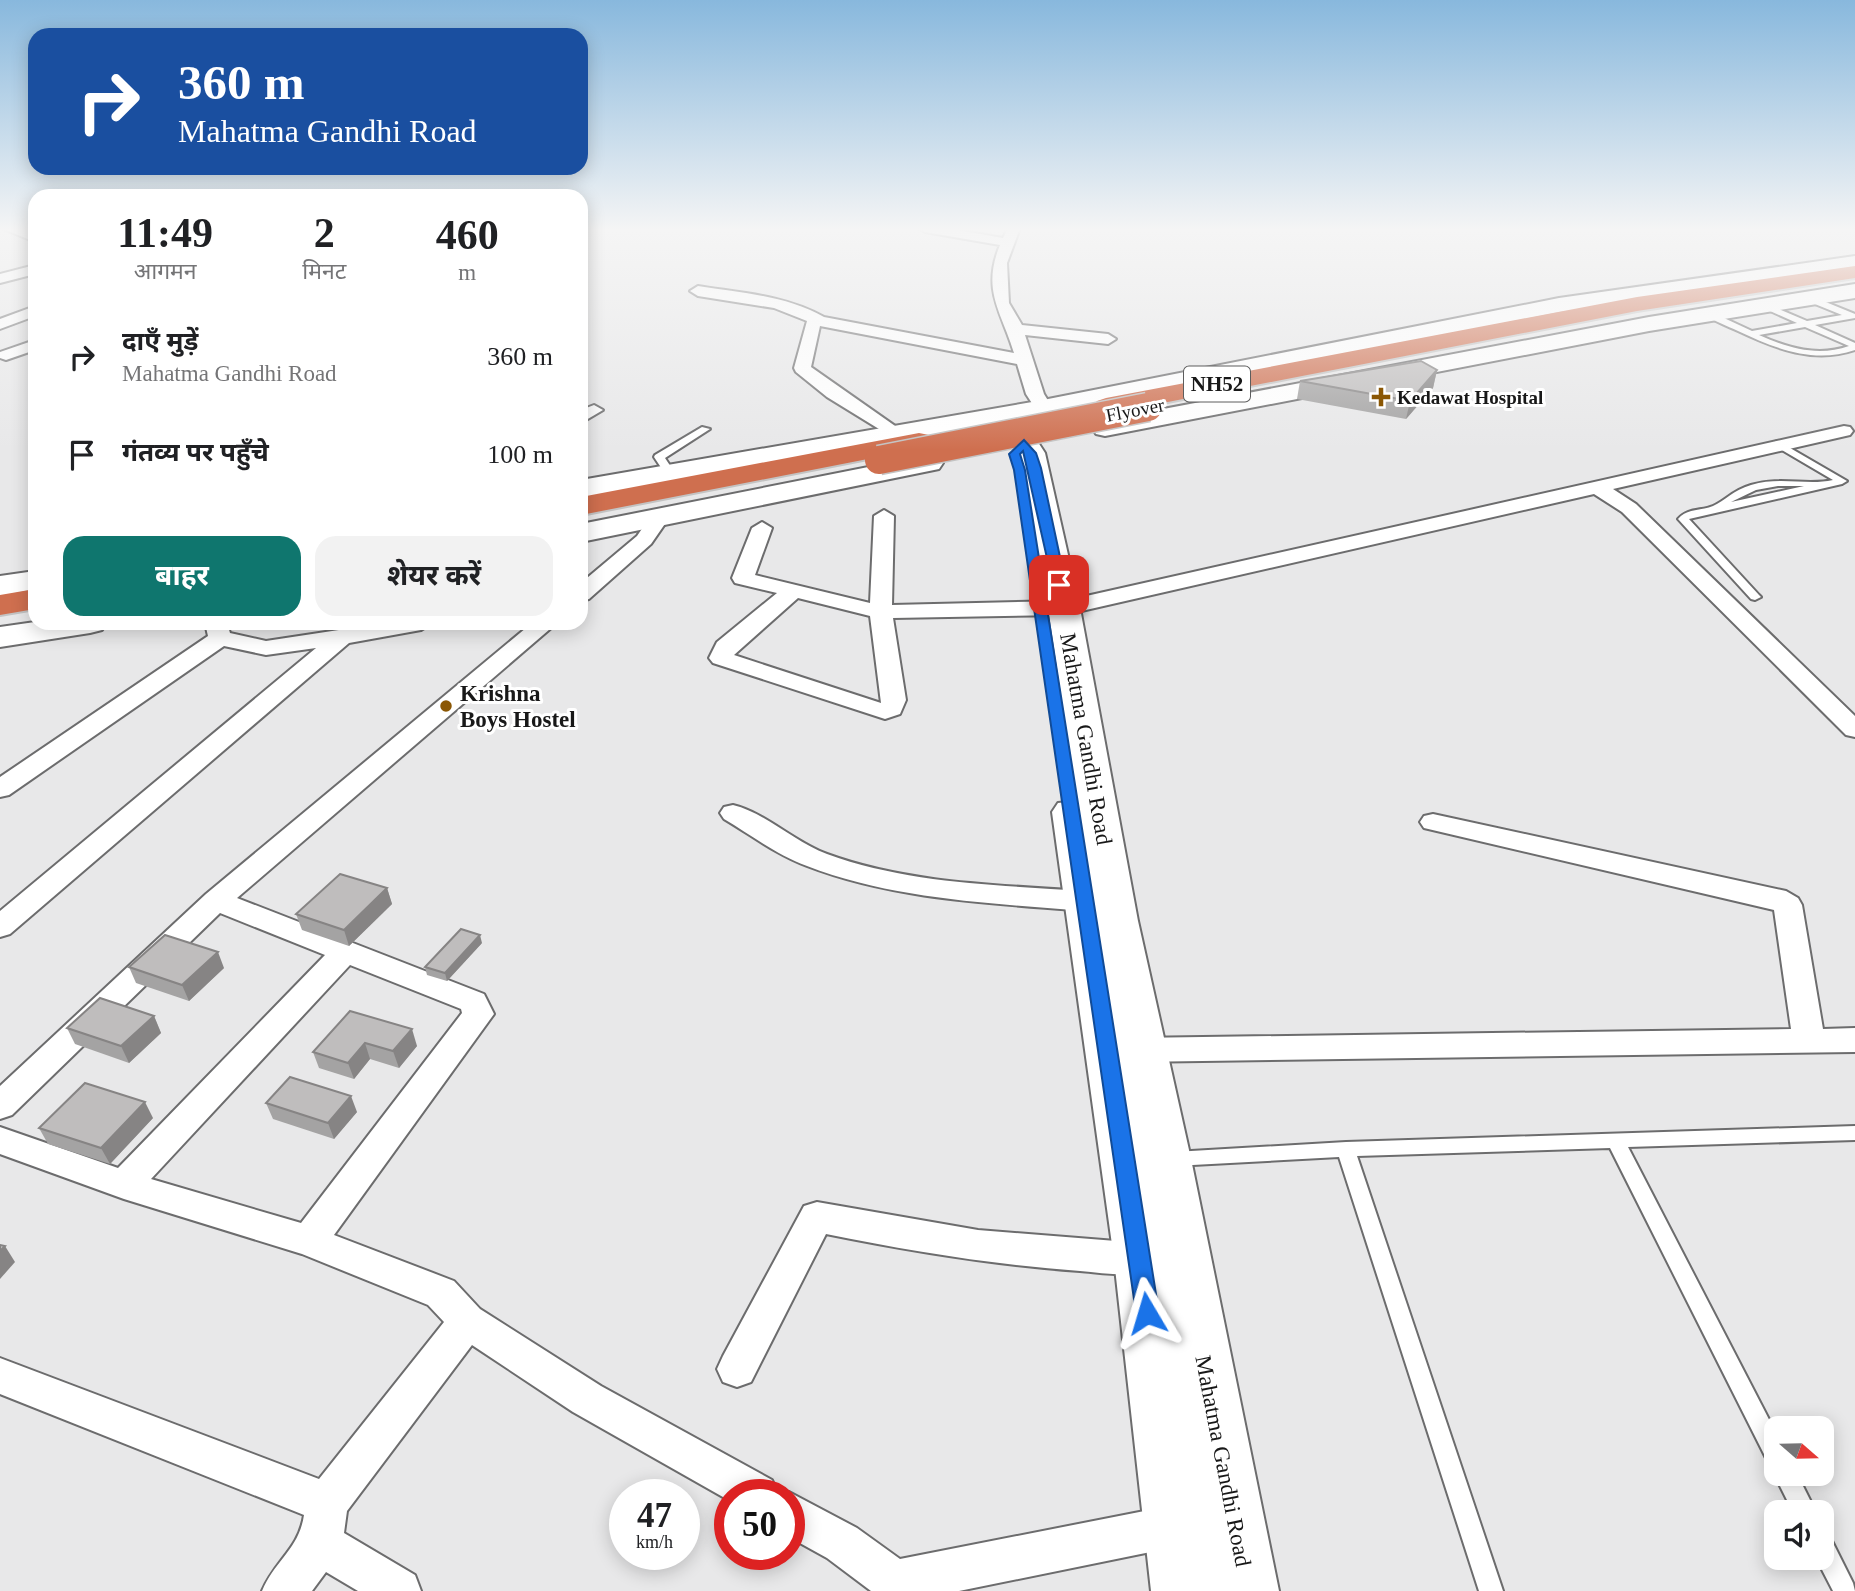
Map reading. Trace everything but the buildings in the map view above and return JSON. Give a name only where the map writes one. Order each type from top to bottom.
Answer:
[{"type":"highway","name":"NH52","points":[[588,505],[1649,302]]},
{"type":"highway","name":"Flyover","points":[[588,516],[1600,320],[1710,302]]},
{"type":"highway","points":[[0,605],[28,600]]},
{"type":"highway","points":[[0,618],[28,614]]},
{"type":"street","points":[[0,324],[18,302]]},
{"type":"street","points":[[760,302],[786,307],[808,314],[819,321],[1025,360]]},
{"type":"street","points":[[1001,302],[1012,318],[1035,394],[1022,422]]},
{"type":"street","points":[[588,532],[659,518],[1022,422],[1578,302]]},
{"type":"street","points":[[588,488],[892,432],[1022,422],[1775,302]]},
{"type":"street","points":[[819,321],[811,327],[802,368],[892,432]]},
{"type":"street","points":[[1014,329],[1108,339]]},
{"type":"street","points":[[6,355],[28,347]]},
{"type":"street","name":"Mahatma Gandhi Road","points":[[1022,422],[1035,468],[1085,901],[1126,1051],[1166,1160],[1247,1591]]},
{"type":"street","points":[[762,528],[743,578],[881,612],[1052,609],[1600,489],[1778,444],[1844,431]]},
{"type":"street","points":[[1600,489],[1629,508],[1855,730]]},
{"type":"street","points":[[793,591],[725,647],[721,658],[889,711],[894,701],[881,612],[884,516]]},
{"type":"street","points":[[588,588],[644,540],[659,518]]},
{"type":"street","points":[[0,586],[28,581]]},
{"type":"street","name":"Mahatma Gandhi Road","points":[[1052,609],[1116,921],[1141,1259],[1178,1572]]},
{"type":"street","points":[[0,638],[48,630]]},
{"type":"street","points":[[0,789],[218,630],[266,648],[384,630]]},
{"type":"street","points":[[0,1106],[216,901],[538,630]]},
{"type":"street","points":[[0,927],[342,638]]},
{"type":"street","points":[[733,813],[815,859],[881,878],[937,889],[1085,901]]},
{"type":"street","points":[[1433,822],[1776,898],[1788,905],[1809,1041]]},
{"type":"street","points":[[216,901],[347,950],[473,1002],[478,1014],[309,1241]]},
{"type":"street","points":[[124,1185],[347,950]]},
{"type":"street","points":[[1126,1051],[1855,1040]]},
{"type":"street","points":[[0,1140],[124,1185],[309,1241],[441,1293],[467,1321],[587,1399],[730,1479]]},
{"type":"street","points":[[737,1369],[817,1217],[985,1248],[1058,1257],[1141,1259]]},
{"type":"street","points":[[284,1591],[324,1523],[467,1321]]},
{"type":"street","points":[[0,1376],[324,1523],[399,1591]]},
{"type":"street","points":[[805,1522],[842,1543],[893,1587],[1178,1572]]},
{"type":"lane","points":[[1818,302],[1853,317]]},
{"type":"lane","points":[[1762,304],[1855,346]]},
{"type":"lane","points":[[1709,314],[1804,354],[1844,353],[1855,346]]},
{"type":"lane","points":[[1754,334],[1853,317]]},
{"type":"lane","points":[[670,473],[659,457],[705,429]]},
{"type":"lane","points":[[1755,597],[1683,519],[1687,515],[1840,484],[1841,479],[1778,444]]},
{"type":"lane","points":[[1166,1160],[1346,1149],[1855,1133]]},
{"type":"lane","points":[[1616,1141],[1764,1431]]},
{"type":"lane","points":[[1346,1149],[1491,1591]]},
{"type":"lane","points":[[1834,1569],[1845,1591]]},
{"type":"place","name":"Kedawat Hospital","points":[[1381,397]]},
{"type":"place","name":"Krishna Boys Hostel","points":[[446,706]]},
{"type":"route","points":[[1059,585],[1035,468],[1031,453],[1024,444],[1014,454],[1020,470],[1110,1053],[1147,1313]]}]
